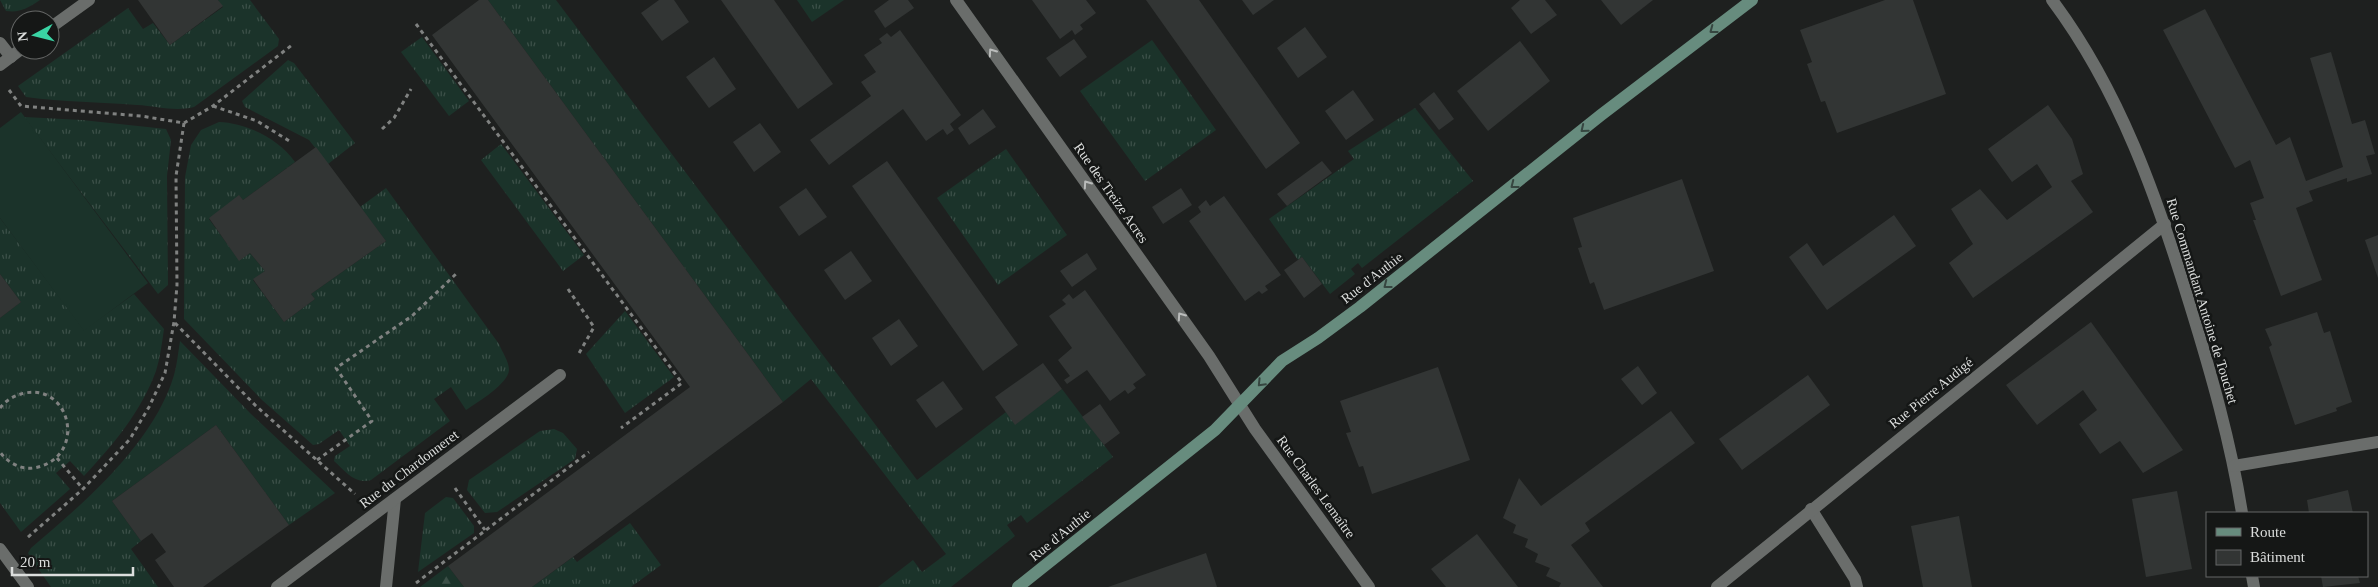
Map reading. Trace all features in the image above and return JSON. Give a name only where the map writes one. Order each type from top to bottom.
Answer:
[{"type":"street","points":[[60,21],[89,0]]},
{"type":"street","name":"Rue des Treize Acres","points":[[956,0],[1209,356],[1239,405]]},
{"type":"street","name":"Rue d'Authie","points":[[1018,587],[1209,435],[1282,361],[1318,338],[1367,301],[1601,115],[1752,0]]},
{"type":"street","name":"Rue Commandant Antoine de Touchet","points":[[2052,0],[2098,71],[2128,129],[2165,224],[2202,343],[2234,466],[2242,512]]},
{"type":"street","points":[[0,43],[10,57]]},
{"type":"street","name":"Rue Pierre Audigé","points":[[1717,587],[2165,224]]},
{"type":"street","name":"Rue du Chardonneret","points":[[277,587],[560,375]]},
{"type":"street","name":"Rue Charles Lemaître","points":[[1239,405],[1369,587]]},
{"type":"street","points":[[2234,466],[2378,442]]},
{"type":"street","points":[[386,587],[395,498]]},
{"type":"street","points":[[1811,509],[1855,579],[1857,587]]},
{"type":"street","points":[[2,552],[28,587]]},
{"type":"path","points":[[416,24],[682,384],[621,428]]},
{"type":"path","points":[[7,86],[21,106],[141,116],[184,123],[213,106],[292,45]]},
{"type":"path","points":[[382,129],[394,118],[411,89]]},
{"type":"path","points":[[213,106],[257,121],[291,142]]},
{"type":"path","points":[[2,552],[50,520],[83,489],[130,439],[149,407],[165,373],[174,322],[177,285],[176,176],[184,123]]},
{"type":"path","points":[[317,460],[372,420],[336,368],[412,316],[456,273]]},
{"type":"path","points":[[568,289],[594,327],[574,362]]},
{"type":"path","points":[[174,322],[222,373],[359,498],[371,517]]},
{"type":"path","points":[[0,408],[16,395],[31,392],[46,395],[58,404],[66,416],[69,431],[66,446],[57,458],[44,466],[30,468],[15,465],[0,452]]},
{"type":"path","points":[[410,587],[589,452]]},
{"type":"path","points":[[57,458],[83,489]]},
{"type":"path","points":[[452,483],[485,530]]},
{"type":"green space","points":[[0,0],[40,0],[24,9],[6,11]]},
{"type":"green space","points":[[218,0],[250,0],[279,39],[278,46],[194,107],[173,109],[40,99],[26,97],[18,86],[55,60],[60,60],[60,56],[128,8],[143,29],[153,23],[170,45],[223,7]]},
{"type":"green space","points":[[488,0],[556,0],[917,480],[1006,412],[1015,424],[1062,389],[1113,457],[1027,523],[1021,515],[1007,525],[1015,536],[951,587],[878,587],[913,560],[922,572],[946,554],[811,379],[783,402]]},
{"type":"green space","points":[[797,0],[844,0],[812,22]]},
{"type":"green space","points":[[422,37],[469,101],[449,116],[401,52]]},
{"type":"green space","points":[[1152,40],[1216,130],[1145,181],[1080,91]]},
{"type":"green space","points":[[288,60],[294,63],[355,143],[328,164],[309,140],[245,107],[242,101]]},
{"type":"green space","points":[[1415,108],[1473,181],[1362,268],[1358,263],[1351,269],[1355,274],[1330,294],[1302,257],[1298,260],[1269,219],[1354,159],[1348,151]]},
{"type":"green space","points":[[21,112],[148,283],[84,331],[0,218],[0,128]]},
{"type":"green space","points":[[24,117],[82,120],[166,129],[171,140],[167,176],[168,285],[158,294]]},
{"type":"green space","points":[[219,122],[240,125],[262,134],[280,146],[295,162],[243,200],[239,196],[209,219],[239,260],[250,253],[265,271],[253,280],[284,322],[315,299],[311,294],[386,241],[360,207],[386,188],[499,344],[507,360],[509,370],[504,381],[466,410],[451,387],[434,399],[450,421],[371,480],[360,481],[355,479],[334,461],[335,456],[350,446],[339,430],[319,444],[313,445],[262,400],[184,319],[185,177],[191,145],[201,130]]},
{"type":"green space","points":[[501,144],[584,255],[563,271],[481,160]]},
{"type":"green space","points":[[1006,149],[1067,235],[998,285],[937,198]]},
{"type":"green space","points":[[0,218],[84,330],[134,294],[164,329],[156,371],[150,386],[125,427],[84,476],[70,461],[56,473],[70,489],[21,532],[0,503],[0,318],[21,302],[0,274]]},
{"type":"green space","points":[[625,311],[674,377],[625,413],[586,354]]},
{"type":"green space","points":[[180,341],[250,413],[335,493],[289,525],[216,425],[112,501],[141,541],[131,549],[158,587],[51,587],[28,553],[31,548],[73,512],[134,448],[151,424],[164,400],[175,371]]},
{"type":"green space","points":[[554,429],[563,433],[577,449],[575,459],[497,512],[485,513],[467,490],[469,480],[540,431]]},
{"type":"green space","points":[[446,497],[453,498],[474,526],[474,533],[418,572],[425,513]]},
{"type":"green space","points":[[630,523],[661,565],[631,587],[532,587],[573,557],[577,562]]},
{"type":"green space","points":[[448,566],[464,587],[420,587]]},
{"type":"building","points":[[138,0],[218,0],[223,6],[170,45]]},
{"type":"building","points":[[479,0],[488,0],[783,402],[532,587],[464,587],[448,566],[690,387],[432,35]]},
{"type":"building","points":[[659,0],[674,0],[689,22],[662,41],[641,13]]},
{"type":"building","points":[[721,0],[774,0],[833,84],[798,109]]},
{"type":"building","points":[[889,0],[908,0],[914,8],[885,28],[874,11]]},
{"type":"building","points":[[1032,0],[1086,0],[1096,13],[1080,25],[1083,29],[1075,35],[1072,30],[1060,39]]},
{"type":"building","points":[[1146,0],[1199,0],[1300,143],[1266,169]]},
{"type":"building","points":[[1242,0],[1274,0],[1253,15]]},
{"type":"building","points":[[1520,0],[1545,0],[1557,15],[1531,34],[1511,8]]},
{"type":"building","points":[[1601,0],[1653,0],[1621,25]]},
{"type":"building","points":[[1885,0],[1913,0],[1946,94],[1837,133],[1825,101],[1821,102],[1807,64],[1812,62],[1800,30]]},
{"type":"building","points":[[2205,9],[2276,145],[2290,137],[2306,181],[2343,167],[2310,58],[2331,52],[2352,124],[2365,120],[2375,154],[2366,156],[2372,174],[2347,182],[2347,178],[2309,191],[2313,201],[2296,208],[2322,280],[2281,296],[2253,220],[2256,220],[2250,203],[2264,198],[2250,160],[2235,168],[2163,30]]},
{"type":"building","points":[[1305,27],[1327,57],[1298,78],[1277,48]]},
{"type":"building","points":[[900,30],[961,115],[950,124],[954,130],[947,135],[943,129],[926,141],[903,109],[829,165],[810,140],[871,96],[861,82],[876,72],[864,55],[882,43],[879,39],[887,33],[891,37]]},
{"type":"building","points":[[1074,39],[1087,57],[1060,77],[1046,58]]},
{"type":"building","points":[[1520,41],[1550,81],[1488,131],[1457,91]]},
{"type":"building","points":[[714,57],[736,89],[709,108],[686,77]]},
{"type":"building","points":[[1353,90],[1374,120],[1346,140],[1325,111]]},
{"type":"building","points":[[1434,92],[1454,119],[1439,130],[1419,104]]},
{"type":"building","points":[[2048,105],[2072,139],[2083,174],[2071,181],[2093,212],[1973,298],[1949,263],[1973,244],[1951,209],[1980,189],[2007,220],[2052,187],[2037,164],[2012,182],[1988,149]]},
{"type":"building","points":[[983,109],[996,127],[969,145],[958,128]]},
{"type":"building","points":[[760,123],[781,152],[754,172],[733,142]]},
{"type":"building","points":[[316,147],[386,241],[311,294],[315,299],[284,322],[253,279],[265,271],[250,253],[239,261],[209,218],[239,195],[243,200]]},
{"type":"building","points":[[887,161],[1018,345],[983,371],[852,186]]},
{"type":"building","points":[[1322,161],[1332,173],[1287,206],[1277,194]]},
{"type":"building","points":[[1682,179],[1714,271],[1604,310],[1594,282],[1590,284],[1578,248],[1582,247],[1573,218]]},
{"type":"building","points":[[806,188],[827,217],[799,236],[779,207]]},
{"type":"building","points":[[1181,188],[1192,205],[1163,224],[1152,207]]},
{"type":"building","points":[[1224,196],[1281,275],[1265,286],[1268,290],[1262,294],[1259,291],[1245,301],[1189,221],[1201,212],[1198,207],[1206,200],[1210,206]]},
{"type":"building","points":[[1894,215],[1916,246],[1827,310],[1789,257],[1807,243],[1823,266]]},
{"type":"building","points":[[2378,235],[2378,278],[2365,240]]},
{"type":"building","points":[[851,251],[872,281],[845,300],[824,270]]},
{"type":"building","points":[[1087,253],[1097,269],[1072,287],[1060,271]]},
{"type":"building","points":[[1302,257],[1322,284],[1304,298],[1284,270]]},
{"type":"building","points":[[0,274],[21,302],[0,318]]},
{"type":"building","points":[[1085,290],[1146,375],[1133,384],[1136,388],[1128,394],[1125,390],[1110,401],[1087,370],[1067,384],[1064,380],[1070,376],[1058,360],[1072,348],[1049,316],[1066,304],[1062,300],[1069,294],[1073,299]]},
{"type":"building","points":[[2317,312],[2324,333],[2330,331],[2352,402],[2336,408],[2337,411],[2295,425],[2269,347],[2272,345],[2265,329]]},
{"type":"building","points":[[899,319],[918,346],[891,366],[872,338]]},
{"type":"building","points":[[2091,322],[2183,450],[2143,473],[2120,441],[2100,454],[2079,424],[2097,410],[2083,390],[2037,425],[2006,385]]},
{"type":"building","points":[[1043,363],[1062,389],[1015,425],[995,397]]},
{"type":"building","points":[[1638,366],[1657,393],[1642,405],[1621,379]]},
{"type":"building","points":[[1438,367],[1470,460],[1372,494],[1363,466],[1359,467],[1346,433],[1351,432],[1340,401]]},
{"type":"building","points":[[1808,375],[1830,405],[1742,470],[1719,439]]},
{"type":"building","points":[[943,381],[963,409],[936,428],[916,400]]},
{"type":"building","points":[[1100,404],[1120,433],[1104,445],[1082,417]]},
{"type":"building","points":[[1671,411],[1695,443],[1585,523],[1590,531],[1571,545],[1603,587],[1559,587],[1561,583],[1546,576],[1550,568],[1535,562],[1538,554],[1525,547],[1528,539],[1513,533],[1516,525],[1503,518],[1519,478],[1541,506]]},
{"type":"building","points":[[216,425],[289,525],[203,587],[174,587],[155,560],[166,552],[152,533],[141,541],[112,501]]},
{"type":"building","points":[[2348,490],[2353,512],[2309,512],[2307,500]]},
{"type":"building","points":[[2177,491],[2192,569],[2146,577],[2132,499]]},
{"type":"building","points":[[1959,516],[1972,587],[1923,587],[1911,526]]},
{"type":"building","points":[[1477,534],[1518,587],[1446,587],[1431,569]]},
{"type":"building","points":[[1206,553],[1217,587],[1108,587]]},
{"type":"building","points":[[2321,577],[2358,577],[2360,583],[2323,587]]}]
